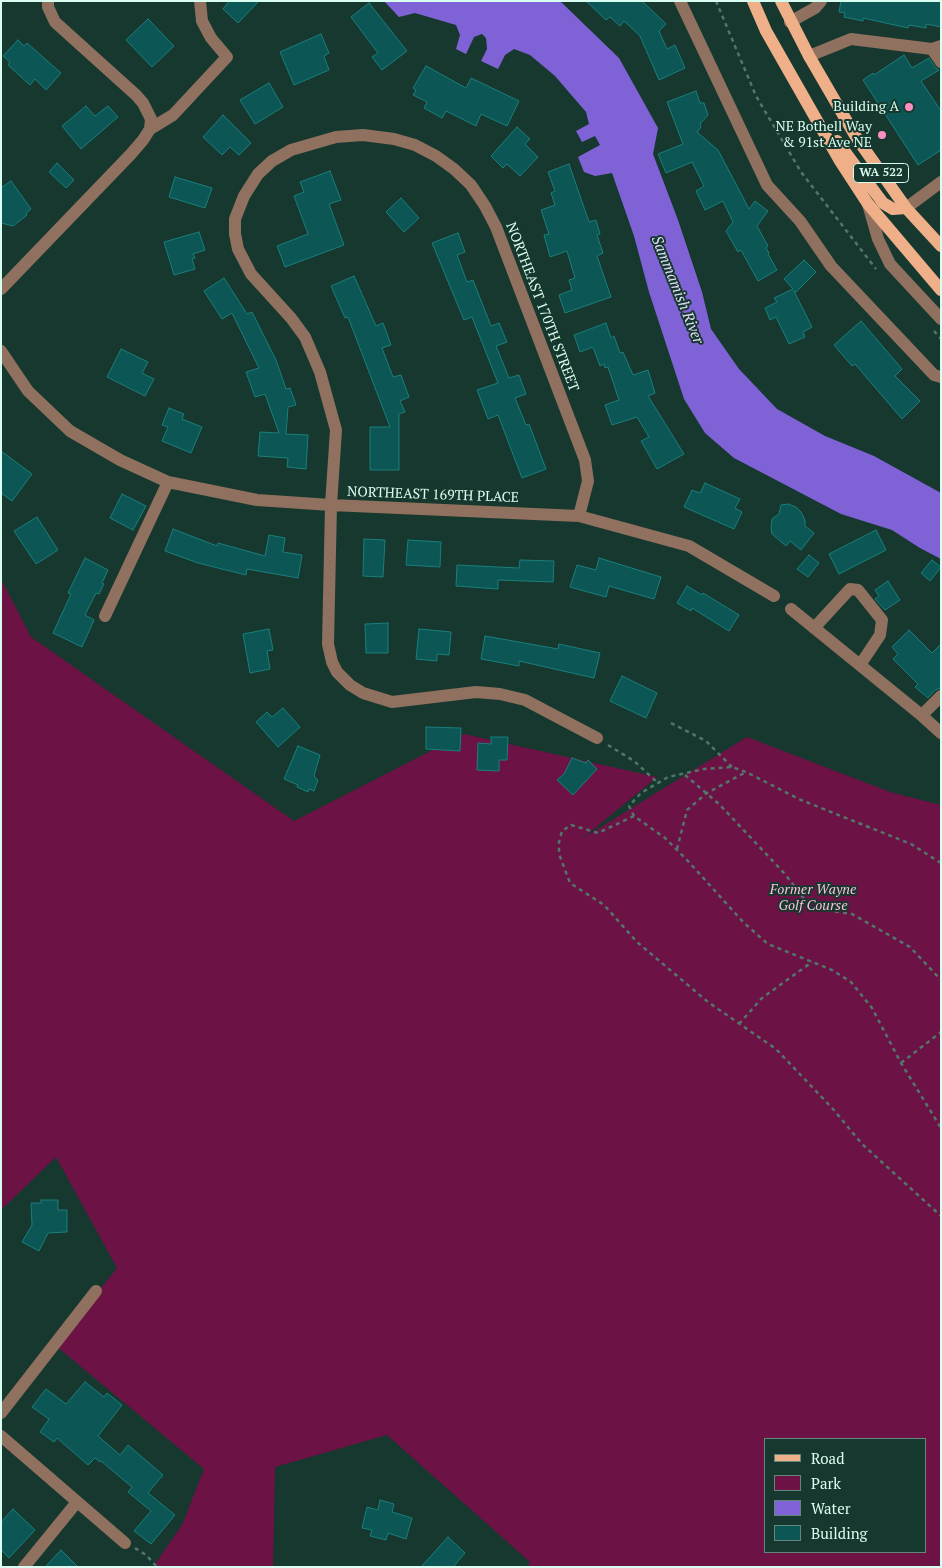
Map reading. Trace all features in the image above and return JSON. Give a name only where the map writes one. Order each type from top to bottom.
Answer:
[{"type":"main road","name":"WA 522","points":[[752,1],[766,31],[868,204],[941,290]]},
{"type":"main road","name":"WA 522","points":[[781,1],[790,22],[856,137],[906,208],[941,246]]},
{"type":"main road","points":[[824,131],[837,141],[883,202],[893,209],[906,208]]},
{"type":"street","points":[[48,1],[48,7],[55,22],[144,103],[149,112],[150,128]]},
{"type":"street","points":[[1,289],[131,154],[150,128],[173,115],[227,57],[211,38],[202,21],[200,1]]},
{"type":"street","points":[[680,1],[767,185],[800,221],[831,266],[934,375],[941,377]]},
{"type":"street","points":[[790,22],[815,8],[821,1]]},
{"type":"street","points":[[809,56],[850,39],[936,48],[941,62]]},
{"type":"street","name":"NORTHEAST 170TH STREET","points":[[236,219],[244,196],[258,174],[272,161],[291,150],[336,137],[363,135],[394,139],[415,145],[436,156],[454,169],[471,185],[496,227],[585,460],[588,482],[579,516]]},
{"type":"street","points":[[906,208],[941,182]]},
{"type":"street","points":[[868,204],[878,239],[890,264],[941,319]]},
{"type":"street","name":"NORTHEAST 169TH PLACE","points":[[236,219],[235,234],[238,249],[251,274],[291,318],[305,337],[320,372],[336,430],[331,505],[579,516]]},
{"type":"street","points":[[1,352],[28,391],[70,431],[120,460],[168,482],[257,500],[331,505],[328,644],[332,662],[337,672],[350,685],[363,693],[392,702],[476,692],[500,694],[525,700],[596,738]]},
{"type":"street","points":[[105,616],[168,482]]},
{"type":"street","points":[[579,516],[689,546],[774,596]]},
{"type":"street","points":[[814,628],[850,589],[858,590],[882,620],[880,635],[860,665]]},
{"type":"street","points":[[791,610],[941,732]]},
{"type":"street","points":[[922,715],[941,696]]},
{"type":"street","points":[[1,1413],[96,1291]]},
{"type":"street","points":[[1,1436],[125,1543]]},
{"type":"street","points":[[24,1567],[77,1502]]},
{"type":"path","points":[[716,1],[756,96],[801,172],[880,274]]},
{"type":"path","points":[[927,324],[941,339]]},
{"type":"path","points":[[671,723],[706,741],[732,767]]},
{"type":"path","points":[[596,738],[634,761],[658,783]]},
{"type":"path","points":[[941,863],[911,844],[801,800],[746,772],[732,767],[704,769],[668,777],[642,793],[629,806],[634,816],[677,849],[744,923],[768,944],[832,970],[851,982],[872,1008],[901,1063],[941,1128]]},
{"type":"path","points":[[677,849],[687,810],[707,793],[746,772]]},
{"type":"path","points":[[685,775],[719,804],[785,874],[811,908],[852,914],[910,947],[941,980]]},
{"type":"path","points":[[634,816],[598,833],[571,825],[562,831],[559,842],[559,854],[570,883],[604,905],[637,942],[708,1002],[776,1049],[833,1109],[862,1144],[941,1216]]},
{"type":"path","points":[[739,1024],[762,998],[812,962]]},
{"type":"path","points":[[901,1063],[941,1032]]},
{"type":"path","points":[[125,1543],[146,1555],[157,1567]]},
{"type":"green space","name":"Former Wayne Golf Course","points":[[1,579],[31,637],[294,821],[464,734],[657,777],[583,838],[747,737],[890,792],[941,805],[941,1567],[527,1567],[530,1562],[387,1435],[275,1467],[273,1567],[153,1567],[182,1525],[204,1469],[55,1345],[117,1268],[56,1157],[1,1210]]},
{"type":"water","name":"Sammamish River","points":[[384,1],[560,1],[619,58],[658,128],[653,154],[702,292],[711,329],[739,369],[777,409],[825,436],[874,456],[941,493],[941,559],[892,530],[841,514],[734,458],[705,433],[684,399],[649,292],[634,236],[612,173],[595,176],[584,172],[578,157],[600,145],[595,136],[582,142],[576,131],[589,124],[586,112],[555,76],[530,55],[514,49],[505,55],[498,69],[481,61],[487,49],[486,38],[482,34],[474,37],[466,54],[456,49],[460,35],[456,25],[415,13],[399,17]]},
{"type":"building","points":[[229,1],[259,1],[238,23],[223,9]]},
{"type":"building","points":[[586,1],[642,1],[666,24],[659,31],[667,49],[675,45],[685,68],[659,80],[640,36],[624,21],[620,26],[610,17],[606,20]]},
{"type":"building","points":[[841,1],[941,1],[941,27],[926,24],[926,28],[909,25],[908,28],[863,18],[863,21],[844,17],[845,13],[839,12]]},
{"type":"building","points":[[369,3],[407,51],[382,70],[372,57],[378,53],[351,17]]},
{"type":"building","points":[[148,19],[174,46],[152,67],[126,40]]},
{"type":"building","points":[[321,34],[329,53],[324,56],[329,70],[294,85],[280,52]]},
{"type":"building","points":[[18,40],[24,46],[27,43],[61,73],[46,90],[35,79],[30,85],[8,65],[10,62],[3,56]]},
{"type":"building","name":"Building A","points":[[904,55],[912,68],[929,58],[939,70],[921,81],[941,111],[941,150],[918,165],[863,80]]},
{"type":"building","points":[[426,66],[466,88],[471,78],[519,101],[507,126],[481,114],[476,126],[446,111],[442,118],[424,108],[427,102],[413,95],[416,90],[413,88]]},
{"type":"building","points":[[269,83],[283,107],[255,124],[240,100]]},
{"type":"building","points":[[696,91],[700,103],[704,103],[708,115],[700,124],[701,127],[697,132],[718,150],[749,209],[755,201],[768,211],[757,226],[768,246],[766,248],[768,254],[777,270],[758,281],[741,250],[738,252],[726,231],[733,222],[723,201],[705,210],[696,191],[704,186],[692,162],[666,173],[658,154],[683,144],[667,102]]},
{"type":"building","points":[[86,106],[95,116],[108,106],[118,117],[81,149],[62,126]]},
{"type":"building","points":[[223,115],[251,143],[239,155],[230,147],[222,155],[203,137]]},
{"type":"building","points":[[517,127],[530,139],[525,144],[538,157],[520,176],[507,164],[503,168],[491,156]]},
{"type":"building","points":[[57,163],[74,180],[66,188],[49,172]]},
{"type":"building","points":[[569,164],[589,222],[596,220],[600,234],[597,235],[603,253],[597,256],[611,297],[565,313],[559,295],[572,290],[569,280],[575,278],[567,251],[550,257],[544,235],[549,234],[541,210],[555,205],[551,193],[555,191],[548,172]]},
{"type":"building","points":[[330,171],[341,200],[329,204],[344,245],[285,267],[277,246],[308,234],[294,196],[304,192],[300,182]]},
{"type":"building","points":[[175,177],[212,188],[205,208],[169,197]]},
{"type":"building","points":[[11,181],[31,209],[26,213],[27,215],[13,226],[1,223],[1,188]]},
{"type":"building","points":[[401,198],[419,218],[404,232],[386,212]]},
{"type":"building","points":[[199,232],[205,250],[193,254],[195,258],[192,259],[195,269],[174,275],[164,242]]},
{"type":"building","points":[[458,233],[465,252],[457,255],[467,282],[473,280],[491,326],[499,323],[507,342],[496,346],[509,378],[519,375],[526,394],[515,398],[526,425],[529,424],[546,469],[522,478],[498,415],[488,419],[477,390],[498,383],[472,317],[464,320],[432,243]]},
{"type":"building","points":[[804,260],[816,272],[796,292],[794,291],[812,327],[803,332],[805,337],[789,344],[776,317],[770,320],[765,308],[777,302],[774,298],[793,289],[784,279]]},
{"type":"building","points":[[354,276],[376,326],[383,323],[391,345],[382,348],[393,377],[401,375],[409,397],[400,401],[405,412],[399,414],[399,470],[370,470],[370,427],[390,427],[348,317],[345,318],[331,286]]},
{"type":"building","points":[[224,278],[247,314],[252,312],[276,360],[286,389],[290,388],[296,405],[288,407],[286,434],[308,435],[306,469],[287,467],[288,458],[258,456],[260,432],[279,433],[265,394],[255,397],[246,372],[259,368],[232,313],[222,319],[204,291]]},
{"type":"building","points":[[861,321],[902,369],[895,376],[920,401],[902,419],[855,364],[852,366],[834,345]]},
{"type":"building","points":[[606,323],[611,338],[614,336],[620,353],[623,352],[633,375],[648,370],[655,393],[648,396],[684,454],[657,469],[641,441],[649,437],[637,417],[612,425],[605,405],[619,400],[608,367],[605,368],[604,364],[600,366],[593,347],[580,352],[574,335]]},
{"type":"building","points":[[121,349],[148,362],[142,373],[154,379],[145,396],[107,377]]},
{"type":"building","points":[[169,408],[184,414],[182,419],[202,427],[191,453],[162,441],[168,427],[162,425]]},
{"type":"building","points":[[1,451],[32,474],[12,501],[1,493]]},
{"type":"building","points":[[705,483],[740,499],[735,508],[742,512],[734,529],[684,507],[692,490],[700,493]]},
{"type":"building","points":[[122,494],[146,506],[133,530],[110,518]]},
{"type":"building","points":[[788,504],[796,507],[801,512],[805,520],[805,526],[814,533],[801,550],[790,541],[786,546],[772,534],[772,519],[779,514],[781,505]]},
{"type":"building","points":[[37,517],[58,550],[36,564],[14,531]]},
{"type":"building","points":[[173,529],[217,546],[218,543],[265,556],[269,535],[285,538],[283,552],[302,555],[298,578],[247,569],[246,575],[198,563],[165,551]]},
{"type":"building","points":[[876,530],[886,550],[839,574],[829,554]]},
{"type":"building","points":[[364,539],[385,540],[383,577],[363,576]]},
{"type":"building","points":[[408,540],[441,542],[440,567],[406,565]]},
{"type":"building","points":[[809,555],[819,563],[808,577],[797,569]]},
{"type":"building","points":[[85,558],[108,570],[99,594],[96,593],[85,615],[94,620],[82,647],[53,633],[71,594],[68,593]]},
{"type":"building","points":[[599,558],[661,577],[654,599],[609,586],[606,597],[570,587],[577,565],[596,570]]},
{"type":"building","points":[[520,560],[554,561],[553,582],[498,580],[498,589],[456,586],[457,565],[519,568]]},
{"type":"building","points":[[932,560],[941,567],[930,581],[921,573]]},
{"type":"building","points":[[888,581],[900,600],[885,610],[875,599],[879,596],[875,590]]},
{"type":"building","points":[[687,586],[702,595],[703,593],[739,615],[729,631],[692,608],[691,611],[677,603]]},
{"type":"building","points":[[388,623],[388,653],[366,653],[365,624]]},
{"type":"building","points":[[269,629],[273,650],[267,651],[270,669],[250,673],[243,634]]},
{"type":"building","points":[[419,629],[451,632],[449,655],[437,654],[437,661],[416,659]]},
{"type":"building","points":[[909,630],[932,653],[941,644],[941,688],[935,690],[928,698],[915,687],[918,684],[893,659],[898,654],[892,647]]},
{"type":"building","points":[[485,636],[558,649],[559,644],[600,653],[594,678],[519,661],[519,666],[481,659]]},
{"type":"building","points":[[622,676],[657,693],[646,718],[610,701]]},
{"type":"building","points":[[283,708],[300,727],[278,747],[256,722],[267,712],[272,717]]},
{"type":"building","points":[[426,727],[461,728],[460,751],[426,749]]},
{"type":"building","points":[[491,737],[508,737],[507,760],[499,760],[499,771],[477,770],[478,743],[491,744]]},
{"type":"building","points":[[298,746],[320,755],[314,776],[318,780],[314,791],[309,789],[308,792],[284,779]]},
{"type":"building","points":[[572,758],[586,763],[588,760],[597,769],[573,795],[557,780],[564,774]]},
{"type":"building","points":[[41,1200],[58,1200],[58,1210],[67,1210],[67,1232],[48,1233],[39,1251],[22,1242],[32,1225],[31,1203],[41,1203]]},
{"type":"building","points":[[85,1382],[104,1397],[107,1393],[122,1405],[98,1436],[120,1455],[128,1445],[163,1475],[148,1493],[175,1515],[151,1544],[134,1531],[151,1511],[128,1492],[132,1487],[101,1461],[95,1458],[88,1465],[57,1438],[54,1442],[40,1432],[49,1419],[32,1407],[46,1389],[66,1404]]},
{"type":"building","points":[[380,1500],[394,1504],[392,1512],[412,1518],[406,1539],[388,1533],[386,1540],[370,1536],[372,1530],[362,1528],[367,1507],[378,1510]]},
{"type":"building","points":[[13,1509],[35,1530],[9,1558],[1,1550],[1,1522]]},
{"type":"building","points":[[448,1537],[465,1553],[453,1567],[421,1567]]},
{"type":"building","points":[[61,1550],[78,1567],[45,1567]]},
{"type":"place","name":"Building A","points":[[909,107]]},
{"type":"place","name":"NE Bothell Way & 91st Ave NE","points":[[882,135]]}]
